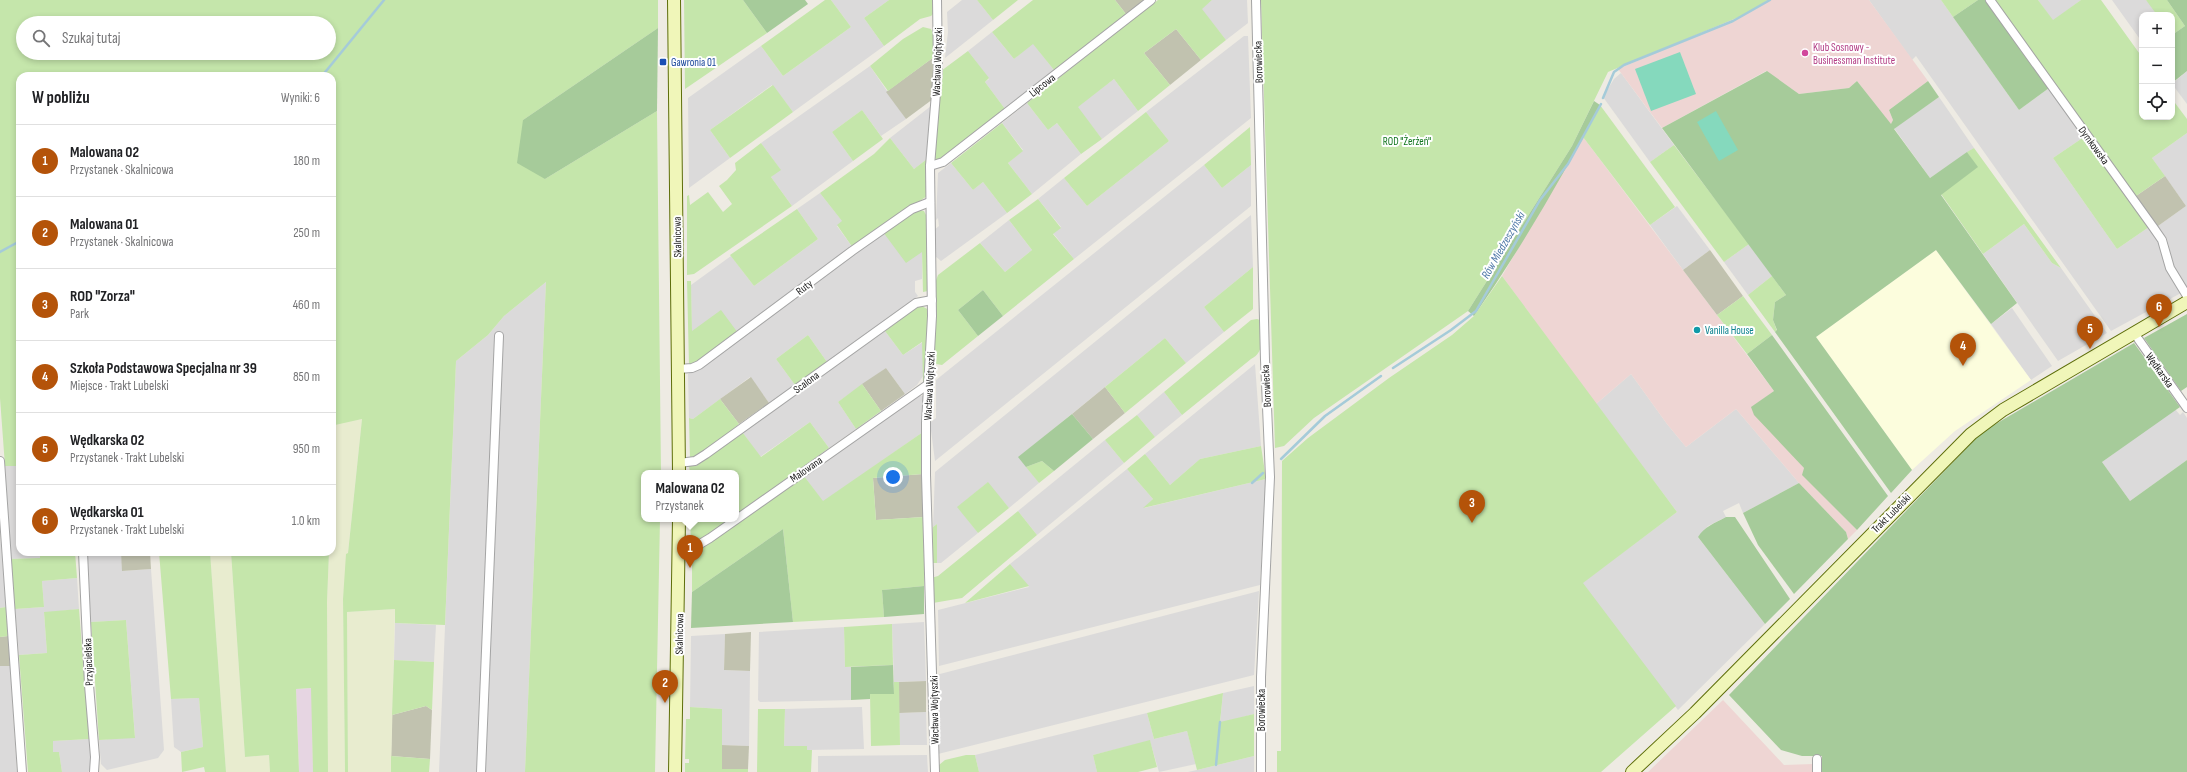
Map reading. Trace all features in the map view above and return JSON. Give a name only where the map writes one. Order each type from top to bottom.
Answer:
[{"type":"street","name":"Skalnicowa","points":[[674,0],[679,468]]},
{"type":"street","name":"Wacława Wojtyszki","points":[[935,772],[926,476],[926,423],[930,383],[932,300],[930,166],[938,69],[938,0]]},
{"type":"street","name":"Lipcowa","points":[[930,166],[943,162],[1150,0]]},
{"type":"street","name":"Borowiecka","points":[[1256,0],[1265,360],[1270,477],[1261,677],[1261,772]]},
{"type":"street","name":"Dymkowska","points":[[1990,0],[2162,240],[2170,268],[2187,296]]},
{"type":"street","name":"Ruty","points":[[678,369],[692,368],[699,365],[912,208],[930,202]]},
{"type":"street","name":"Scalona","points":[[679,468],[706,454],[916,303],[932,300]]},
{"type":"street","name":"Trakt Lubelski","points":[[1632,772],[1679,729],[1965,438],[2003,410],[2187,302]]},
{"type":"street","name":"Wędkarska","points":[[2134,333],[2187,408]]},
{"type":"street","points":[[481,772],[500,336]]},
{"type":"street","name":"Malowana","points":[[739,518],[930,383]]},
{"type":"street","points":[[0,461],[22,772]]},
{"type":"street","name":"Skalnicowa","points":[[676,772],[679,522]]},
{"type":"street","name":"Malowana","points":[[679,546],[700,544],[733,522]]},
{"type":"street","name":"Przyjacielska","points":[[83,556],[87,617],[88,685],[95,750],[94,772]]},
{"type":"street","points":[[1817,759],[1817,772]]},
{"type":"shaded area","points":[[831,0],[889,0],[864,18],[884,46],[793,112],[772,85],[710,130],[730,158],[689,188],[688,98],[761,46],[783,76],[851,27]]},
{"type":"shaded area","points":[[962,0],[977,0],[993,20],[945,58],[948,32],[947,12]]},
{"type":"shaded area","points":[[1115,0],[1144,0],[1126,14]]},
{"type":"shaded area","points":[[1212,0],[1247,0],[1248,23],[1226,40],[1201,9]]},
{"type":"shaded area","points":[[1768,0],[1869,0],[1928,81],[1889,110],[1893,120],[1891,125],[1857,81],[1849,88],[1799,94],[1766,71],[1662,128],[1618,69],[1746,14]]},
{"type":"shaded area","points":[[1869,0],[1941,0],[2019,110],[2049,88],[2084,137],[2053,158],[2117,249],[2149,227],[2160,243],[2181,293],[2111,331],[1916,56],[1912,60]]},
{"type":"shaded area","points":[[2038,0],[2081,0],[2053,21]]},
{"type":"shaded area","points":[[2112,0],[2146,0],[2150,4],[2155,12],[2139,12],[2139,38]]},
{"type":"shaded area","points":[[1176,29],[1201,60],[1170,85],[1144,53]]},
{"type":"shaded area","points":[[992,32],[1014,59],[1033,43],[1054,70],[1005,109],[985,82],[989,79],[968,51]]},
{"type":"shaded area","points":[[1244,36],[1248,36],[1251,118],[1074,259],[1053,233],[1061,227],[1038,199],[1064,178],[1087,206],[1169,141],[1146,112]]},
{"type":"shaded area","points":[[934,57],[933,99],[906,119],[886,92]]},
{"type":"shaded area","points":[[870,66],[906,119],[881,136],[862,110],[832,132],[853,161],[792,206],[771,177],[780,169],[761,143]]},
{"type":"shaded area","points":[[2187,71],[2187,104],[2175,88],[2175,81]]},
{"type":"shaded area","points":[[1621,73],[1674,145],[1650,162],[1603,97],[1614,79]]},
{"type":"shaded area","points":[[1114,79],[1138,111],[1102,139],[1077,107]]},
{"type":"shaded area","points":[[1939,97],[1974,148],[1930,178],[1894,128]]},
{"type":"shaded area","points":[[1027,103],[1048,130],[1057,123],[1081,154],[1032,194],[1008,163],[1023,150],[1002,123]]},
{"type":"shaded area","points":[[931,106],[927,159],[914,169],[890,138]]},
{"type":"shaded area","points":[[2187,133],[2187,287],[2174,266],[2167,239],[2158,226],[2186,206],[2152,158]]},
{"type":"shaded area","points":[[1583,137],[1774,391],[1752,407],[1804,468],[1803,475],[1857,530],[1848,539],[1846,532],[1799,483],[1736,409],[1686,447],[1667,424],[1631,374],[1596,404],[1502,276]]},
{"type":"shaded area","points":[[951,163],[973,190],[983,182],[1007,213],[941,261],[934,255],[934,230],[939,226],[938,218],[936,220],[938,173]]},
{"type":"shaded area","points":[[1204,165],[1222,188],[1251,165],[1251,206],[935,461],[930,423],[936,418],[936,380]]},
{"type":"shaded area","points":[[2165,176],[2186,206],[2158,226],[2136,196]]},
{"type":"shaded area","points":[[820,193],[843,222],[837,226],[853,248],[738,333],[692,331],[691,285],[731,256],[754,286],[818,239],[797,209]]},
{"type":"shaded area","points":[[1677,206],[1710,250],[1683,270],[1650,225]]},
{"type":"shaded area","points":[[1251,215],[1253,267],[1204,307],[1224,332],[1186,363],[1165,338],[1019,457],[1039,483],[1009,508],[987,483],[958,507],[978,533],[941,563],[937,563],[937,524],[933,527],[935,472]]},
{"type":"shaded area","points":[[1009,220],[1032,250],[1005,272],[980,243]]},
{"type":"shaded area","points":[[2024,224],[2052,263],[2061,268],[2107,333],[2058,361],[1983,254]]},
{"type":"shaded area","points":[[883,232],[922,251],[922,279],[915,281],[915,292],[918,296],[827,362],[808,335],[776,359],[795,385],[769,403],[750,377],[693,419],[689,418],[688,374]]},
{"type":"shaded area","points":[[1749,244],[1772,276],[1748,295],[1724,262]]},
{"type":"shaded area","points":[[1710,250],[1743,296],[1717,315],[1683,270]]},
{"type":"shaded area","points":[[1936,250],[2031,380],[1955,431],[1912,470],[1816,337]]},
{"type":"shaded area","points":[[546,282],[525,772],[439,772],[456,361],[488,335],[504,316]]},
{"type":"shaded area","points":[[2012,308],[2052,366],[2031,380],[1991,324]]},
{"type":"shaded area","points":[[885,331],[903,355],[923,342],[923,376],[917,385],[905,394],[886,368],[838,402],[856,429],[829,448],[810,422],[760,457],[743,433]]},
{"type":"shaded area","points":[[1255,364],[1261,446],[1200,459],[1170,485],[1145,454]]},
{"type":"shaded area","points":[[886,368],[905,394],[881,411],[862,384]]},
{"type":"shaded area","points":[[1631,374],[1667,424],[1686,447],[1736,409],[1799,483],[1743,513],[1739,503],[1723,511],[1726,517],[1708,526],[1698,537],[1765,624],[1678,710],[1582,583],[1677,512],[1596,404]]},
{"type":"shaded area","points":[[751,377],[769,403],[739,424],[720,399]]},
{"type":"shaded area","points":[[1105,387],[1125,413],[1093,439],[1072,414]]},
{"type":"shaded area","points":[[1164,392],[1182,415],[1155,437],[1137,415]]},
{"type":"shaded area","points":[[919,396],[923,396],[923,432],[823,502],[804,476]]},
{"type":"shaded area","points":[[2175,409],[2180,415],[2183,412],[2187,418],[2187,460],[2130,501],[2102,462]]},
{"type":"shaded area","points":[[362,419],[343,599],[345,772],[328,772],[327,602],[329,556],[336,556],[336,424]]},
{"type":"shaded area","points":[[1105,440],[1124,463],[1037,535],[1018,511]]},
{"type":"shaded area","points":[[5,466],[16,466],[16,556],[41,556],[41,558],[11,559]]},
{"type":"shaded area","points":[[1127,469],[1153,499],[1144,508],[1266,479],[1260,585],[939,666],[938,610],[1029,587],[1010,564]]},
{"type":"shaded area","points":[[923,474],[924,517],[876,520],[873,478]]},
{"type":"shaded area","points":[[0,532],[6,607],[0,608]]},
{"type":"shaded area","points":[[86,556],[121,556],[123,571],[151,569],[164,750],[158,758],[107,770],[101,764],[99,740],[135,737],[126,620],[91,622]]},
{"type":"shaded area","points":[[121,556],[150,556],[151,569],[122,571]]},
{"type":"shaded area","points":[[210,556],[231,556],[245,757],[269,755],[270,772],[226,772]]},
{"type":"shaded area","points":[[77,578],[79,609],[44,613],[47,653],[19,655],[15,609],[44,607],[42,581]]},
{"type":"shaded area","points":[[1259,591],[1254,675],[938,754],[936,675]]},
{"type":"shaded area","points":[[395,609],[391,772],[348,772],[347,612]]},
{"type":"shaded area","points":[[924,622],[926,681],[894,682],[892,624]]},
{"type":"shaded area","points":[[395,623],[436,625],[434,662],[394,660]]},
{"type":"shaded area","points":[[844,627],[845,667],[851,667],[851,700],[760,702],[758,700],[759,632]]},
{"type":"shaded area","points":[[751,632],[750,671],[724,670],[725,634]]},
{"type":"shaded area","points":[[725,634],[724,670],[750,671],[749,746],[721,745],[722,709],[690,707],[691,636]]},
{"type":"shaded area","points":[[8,636],[10,666],[0,666],[0,637]]},
{"type":"shaded area","points":[[0,666],[10,666],[17,772],[0,772]]},
{"type":"shaded area","points":[[926,681],[926,712],[899,713],[899,682]]},
{"type":"shaded area","points":[[1254,686],[1254,714],[1220,723],[1223,693]]},
{"type":"shaded area","points":[[312,688],[313,772],[299,772],[296,689]]},
{"type":"shaded area","points":[[199,698],[203,747],[181,752],[174,747],[171,699]]},
{"type":"shaded area","points":[[1723,700],[1784,765],[1813,764],[1813,772],[1648,772]]},
{"type":"shaded area","points":[[426,706],[432,710],[430,759],[391,756],[392,715]]},
{"type":"shaded area","points":[[862,707],[864,749],[807,750],[807,746],[784,746],[785,709]]},
{"type":"shaded area","points":[[926,712],[927,745],[900,745],[899,713]]},
{"type":"shaded area","points":[[1147,713],[1154,739],[1187,731],[1196,764],[1159,772],[1150,741],[1093,755],[1097,772],[979,772],[975,755]]},
{"type":"shaded area","points":[[89,739],[91,768],[88,772],[62,772],[59,752],[53,752],[53,741]]},
{"type":"shaded area","points":[[721,745],[749,746],[748,769],[722,769]]},
{"type":"shaded area","points":[[927,755],[928,772],[818,772],[818,756]]},
{"type":"shaded area","points":[[1254,756],[1254,772],[1188,772],[1197,770]]},
{"type":"green space","points":[[0,0],[658,0],[658,28],[523,120],[545,179],[657,111],[661,470],[641,470],[641,522],[660,522],[655,772],[525,772],[546,282],[504,316],[488,335],[456,361],[445,625],[395,623],[395,609],[347,612],[348,772],[345,772],[343,599],[346,554],[348,553],[362,419],[336,425],[336,72],[16,72],[16,466],[5,466],[0,398]]},
{"type":"green space","points":[[684,0],[743,0],[767,33],[685,89]]},
{"type":"green space","points":[[743,0],[805,0],[808,4],[767,33]]},
{"type":"green space","points":[[825,0],[831,0],[851,27],[783,76],[761,46]]},
{"type":"green space","points":[[889,0],[935,0],[936,11],[931,16],[920,19],[884,46],[864,18]]},
{"type":"green space","points":[[977,0],[1018,0],[993,20]]},
{"type":"green space","points":[[1033,0],[1115,0],[1126,14],[1054,70],[1033,44],[1014,59],[992,32]]},
{"type":"green space","points":[[1158,0],[1212,0],[1202,9],[1226,40],[1201,60],[1176,29],[1144,53],[1170,85],[1138,111],[1114,79],[1078,107],[1102,139],[1081,154],[1057,123],[1048,130],[1027,103]]},
{"type":"green space","name":"ROD \"Żerżeń\"","points":[[1261,0],[1768,0],[1746,14],[1608,72],[1572,146],[1468,311],[1314,418],[1284,446],[1275,448]]},
{"type":"green space","points":[[1941,0],[1978,0],[1953,17]]},
{"type":"green space","points":[[1978,0],[1986,0],[2049,88],[2019,110],[1953,17]]},
{"type":"green space","points":[[1995,0],[2038,0],[2053,20],[2081,0],[2101,0],[2139,53],[2139,120],[2175,120],[2175,103],[2187,119],[2187,133],[2152,158],[2165,176],[2136,196]]},
{"type":"green space","points":[[2146,0],[2167,0],[2185,26],[2175,33],[2175,12],[2155,12]]},
{"type":"green space","points":[[2167,0],[2187,0],[2187,71],[2175,81],[2175,33],[2185,26]]},
{"type":"green space","points":[[923,27],[931,29],[935,36],[934,57],[888,91],[870,66],[903,39]]},
{"type":"green space","points":[[658,28],[657,111],[545,179],[517,163],[523,120]]},
{"type":"green space","points":[[968,51],[989,78],[985,82],[1005,109],[938,160],[934,158],[941,71]]},
{"type":"green space","points":[[1680,52],[1696,94],[1651,111],[1635,69]]},
{"type":"green space","points":[[1767,71],[1799,94],[1849,88],[1857,81],[1891,124],[1893,120],[1889,110],[1928,81],[1939,97],[1894,129],[1930,178],[1967,152],[1978,167],[1941,195],[2017,303],[1991,324],[1936,250],[1816,337],[1912,470],[1891,493],[1775,332],[1777,330],[1773,320],[1775,302],[1786,295],[1662,128]]},
{"type":"green space","points":[[773,85],[793,112],[730,158],[710,130]]},
{"type":"green space","points":[[1594,101],[1600,105],[1571,159],[1525,239],[1474,316],[1468,311],[1572,146]]},
{"type":"green space","points":[[1600,105],[1675,207],[1650,225],[1583,137]]},
{"type":"green space","points":[[862,110],[883,139],[853,161],[832,132]]},
{"type":"green space","points":[[1716,111],[1738,150],[1719,161],[1697,122]]},
{"type":"green space","points":[[1146,112],[1169,141],[1087,206],[1064,178]]},
{"type":"green space","points":[[1002,123],[1023,151],[1008,163],[1032,194],[1007,213],[983,182],[973,190],[951,163]]},
{"type":"green space","points":[[1250,127],[1251,165],[1222,188],[1204,165]]},
{"type":"green space","points":[[2084,137],[2149,227],[2117,249],[2053,158]]},
{"type":"green space","points":[[890,138],[914,169],[927,159],[927,196],[853,248],[837,225],[842,221],[820,193],[874,154]]},
{"type":"green space","points":[[761,143],[781,170],[771,177],[792,206],[694,274],[687,275],[687,196],[689,195],[690,205],[708,192],[723,212],[732,204],[719,186],[736,170],[735,163]]},
{"type":"green space","points":[[1674,145],[1749,244],[1724,262],[1650,162]]},
{"type":"green space","points":[[1974,148],[2061,268],[2052,263],[2024,224],[1983,254],[1941,194],[1977,167],[1967,152]]},
{"type":"green space","points":[[1038,199],[1061,228],[1053,234],[1074,259],[1003,316],[983,290],[958,310],[978,336],[942,365],[936,364],[934,357],[935,283],[938,275],[980,243],[1005,272],[1032,250],[1009,220]]},
{"type":"green space","points":[[797,209],[818,239],[754,286],[730,255]]},
{"type":"green space","points":[[918,210],[924,211],[927,217],[928,291],[923,292],[922,252],[906,263],[883,232],[911,212]]},
{"type":"green space","points":[[1253,267],[1253,309],[1224,332],[1204,307]]},
{"type":"green space","points":[[1502,276],[1677,512],[1583,583],[1676,706],[1601,772],[1277,772],[1277,751],[1281,751],[1282,461],[1308,438],[1389,378],[1452,335],[1474,316]]},
{"type":"green space","points":[[1772,276],[1786,295],[1775,302],[1773,320],[1777,331],[1775,332],[1748,295]]},
{"type":"green space","points":[[687,281],[691,281],[692,331],[721,310],[738,333],[692,366],[689,366]]},
{"type":"green space","points":[[983,290],[1003,316],[978,336],[958,310]]},
{"type":"green space","points":[[1743,296],[1772,335],[1747,354],[1717,315]]},
{"type":"green space","points":[[920,305],[929,310],[926,381],[923,382],[922,342],[903,355],[885,331]]},
{"type":"green space","points":[[2187,314],[2187,387],[2181,391],[2144,338]]},
{"type":"green space","points":[[1251,320],[1260,320],[1262,342],[1261,348],[1256,356],[1182,415],[1164,392]]},
{"type":"green space","points":[[808,335],[827,362],[795,385],[776,359]]},
{"type":"green space","points":[[1772,335],[1888,496],[1857,530],[1802,475],[1804,468],[1754,415],[1751,407],[1774,391],[1747,354]]},
{"type":"green space","points":[[1165,338],[1186,363],[1125,413],[1105,387]]},
{"type":"green space","points":[[2134,343],[2180,407],[2102,462],[2130,501],[2187,460],[2187,772],[1822,772],[1822,756],[1802,756],[1781,750],[1729,695],[1982,432]]},
{"type":"green space","points":[[862,384],[881,411],[856,429],[838,402]]},
{"type":"green space","points":[[720,399],[739,424],[705,452],[690,459],[689,418],[693,419]]},
{"type":"green space","points":[[1072,414],[1093,439],[1054,471],[1042,461],[1026,467],[1018,457]]},
{"type":"green space","points":[[1137,415],[1155,437],[1124,463],[1105,440]]},
{"type":"green space","points":[[810,422],[829,448],[739,513],[739,470],[690,470],[689,466],[696,466],[743,433],[761,457]]},
{"type":"green space","points":[[923,432],[923,474],[873,478],[876,520],[924,517],[924,586],[882,590],[884,617],[793,622],[783,529],[692,592],[692,549],[700,550],[804,476],[823,501]]},
{"type":"green space","points":[[1261,446],[1266,479],[1143,508],[1153,499],[1127,469],[1145,454],[1170,485],[1200,459]]},
{"type":"green space","points":[[1042,461],[1054,471],[1039,483],[1026,467]]},
{"type":"green space","points":[[988,482],[1009,508],[978,533],[957,507]]},
{"type":"green space","points":[[1799,483],[1846,532],[1848,539],[1794,594],[1758,545],[1743,513]]},
{"type":"green space","points":[[1018,511],[1037,535],[962,598],[933,603],[931,578],[938,576]]},
{"type":"green space","points":[[1726,517],[1735,517],[1790,599],[1765,624],[1698,537],[1714,523]]},
{"type":"green space","points":[[690,522],[727,522],[708,535],[691,543]]},
{"type":"green space","points":[[937,524],[937,563],[931,563],[933,527]]},
{"type":"green space","points":[[783,529],[793,622],[691,628],[692,592]]},
{"type":"green space","points":[[40,556],[75,556],[77,578],[42,581],[44,607],[15,609],[11,559],[40,558]]},
{"type":"green space","points":[[159,556],[210,556],[226,772],[205,772],[204,767],[182,772],[181,752],[203,747],[199,698],[171,699]]},
{"type":"green space","points":[[231,556],[329,556],[327,602],[328,772],[313,772],[311,688],[296,689],[299,772],[270,772],[269,755],[245,757]]},
{"type":"green space","points":[[1010,564],[1029,586],[965,603]]},
{"type":"green space","points":[[924,586],[924,614],[884,617],[882,590]]},
{"type":"green space","points":[[6,607],[8,636],[0,637],[0,608]]},
{"type":"green space","points":[[79,609],[89,739],[53,741],[53,752],[59,752],[62,772],[28,772],[19,655],[47,653],[44,612]]},
{"type":"green space","points":[[126,620],[135,738],[99,740],[91,622]]},
{"type":"green space","points":[[892,624],[893,665],[845,667],[844,627]]},
{"type":"green space","points":[[394,660],[434,662],[432,710],[426,706],[392,715]]},
{"type":"green space","points":[[893,665],[894,694],[870,694],[870,699],[851,700],[851,667]]},
{"type":"green space","points":[[894,682],[899,682],[900,745],[871,746],[870,694],[894,694]]},
{"type":"green space","points":[[1223,693],[1220,722],[1254,714],[1254,756],[1197,770],[1187,731],[1154,739],[1147,713]]},
{"type":"green space","points":[[690,707],[722,709],[722,769],[748,769],[748,772],[685,772],[685,763],[689,763],[689,759],[685,759],[686,719],[690,719]]},
{"type":"green space","points":[[758,709],[785,709],[784,746],[807,746],[807,750],[812,750],[811,772],[757,772]]},
{"type":"green space","points":[[1150,740],[1157,767],[1138,772],[1097,772],[1093,755]]},
{"type":"green space","points":[[966,755],[975,755],[979,772],[939,772],[939,765],[945,760]]},
{"type":"green space","points":[[391,756],[430,759],[429,772],[391,772]]},
{"type":"waterway","points":[[336,59],[384,0]]},
{"type":"waterway","name":"Rów Miedzeszyński","points":[[1603,98],[1614,72],[1624,65],[1733,21],[1770,0]]},
{"type":"waterway","points":[[325,72],[335,60]]},
{"type":"waterway","name":"Rów Miedzeszyński","points":[[1393,368],[1451,330],[1476,311],[1540,200],[1568,164],[1601,104]]},
{"type":"waterway","points":[[0,252],[16,243]]},
{"type":"waterway","name":"Rów Miedzeszyński","points":[[1281,459],[1325,416],[1381,376]]},
{"type":"waterway","name":"Rów Miedzeszyński","points":[[1252,483],[1263,473]]},
{"type":"waterway","name":"Rów Miedzeszyński","points":[[1216,765],[1220,722]]},
{"type":"place","name":"Klub Sosnowy - Businessman Institute","points":[[1805,53]]},
{"type":"place","name":"Gawronia 01","points":[[663,62]]},
{"type":"place","name":"Wędkarska 01","points":[[2159,327]]},
{"type":"place","name":"Vanilla House","points":[[1697,330]]},
{"type":"place","name":"Wędkarska 02","points":[[2090,349]]},
{"type":"place","name":"Szkoła Podstawowa Specjalna nr 39","points":[[1963,366]]},
{"type":"place","name":"ROD \"Zorza\"","points":[[1472,523]]},
{"type":"place","name":"Malowana 02","points":[[690,568]]},
{"type":"place","name":"Malowana 01","points":[[665,703]]}]
